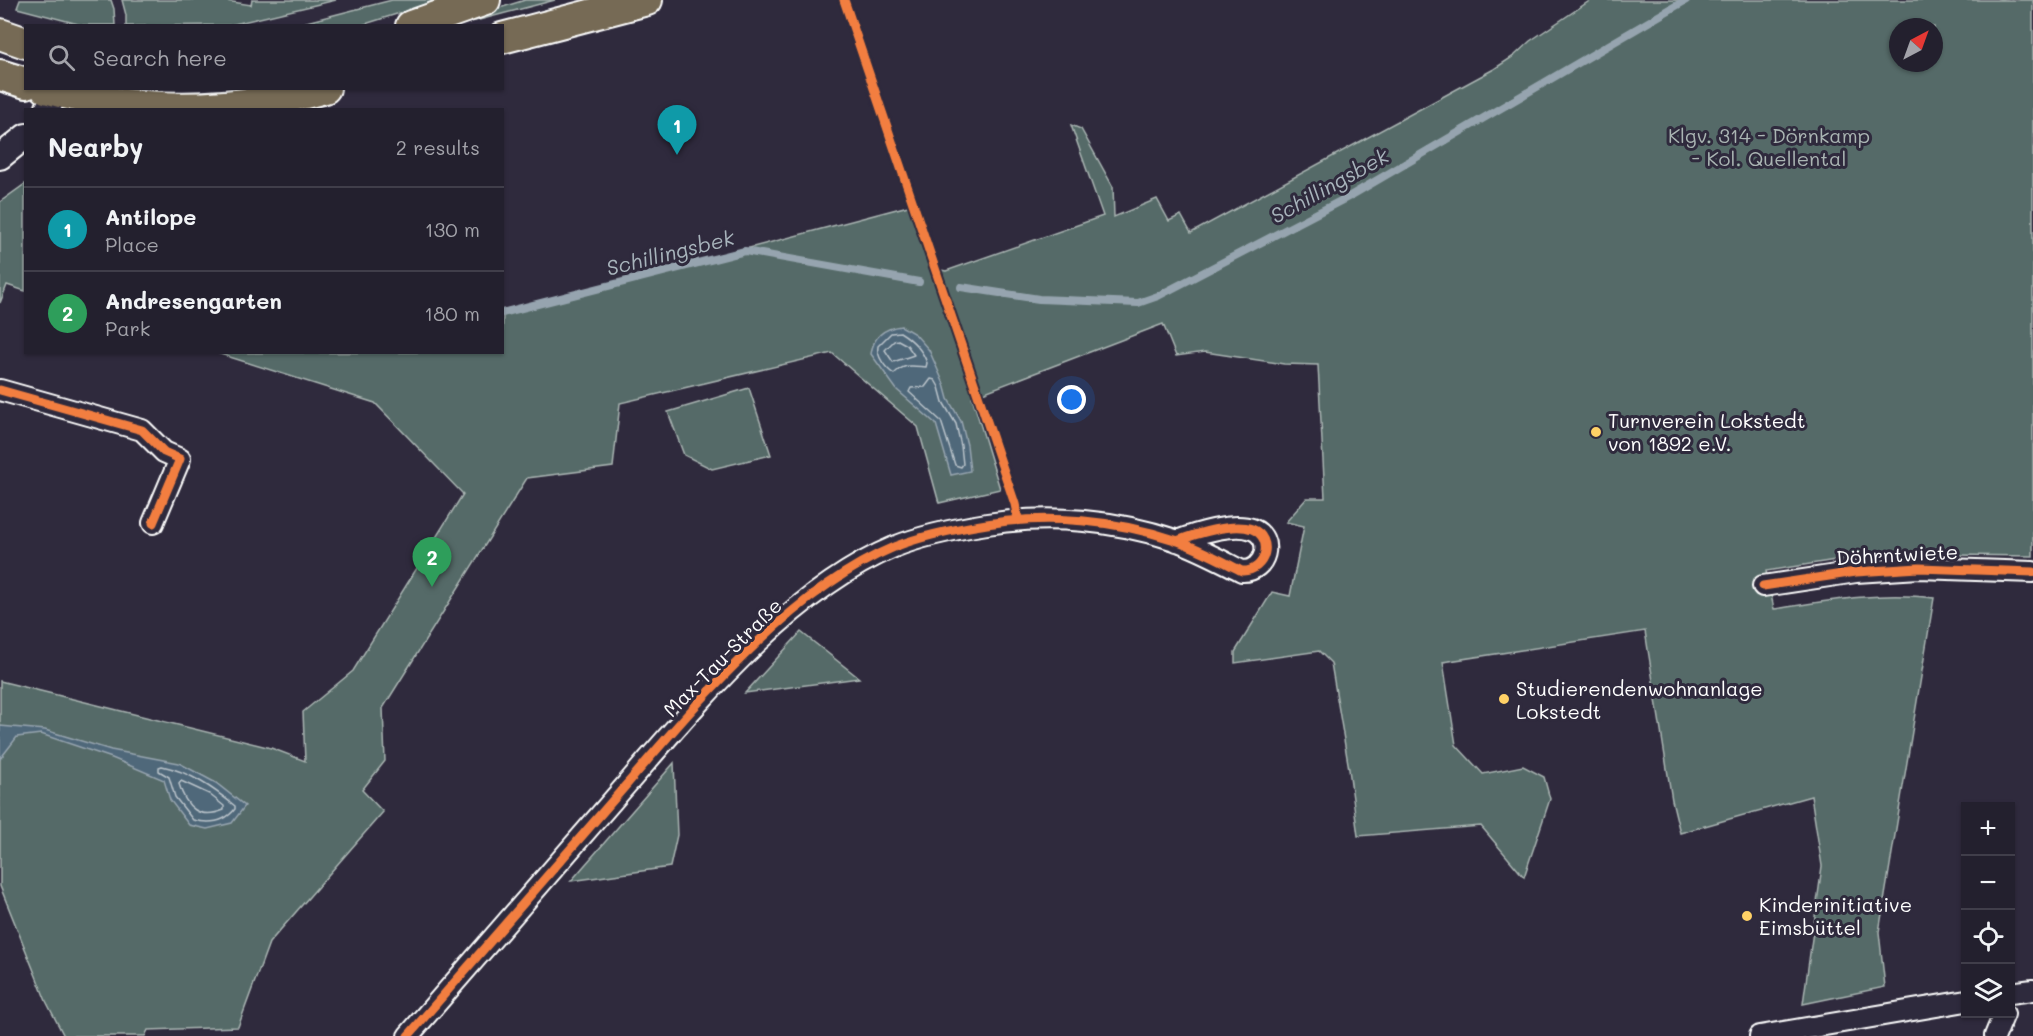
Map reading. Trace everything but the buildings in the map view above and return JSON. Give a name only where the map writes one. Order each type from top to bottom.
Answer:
[{"type":"main road","points":[[417,24],[485,0]]},
{"type":"main road","points":[[504,37],[647,0]]},
{"type":"main road","points":[[0,34],[24,42]]},
{"type":"main road","points":[[0,75],[24,82]]},
{"type":"main road","points":[[52,95],[118,105],[214,108],[267,101],[316,90]]},
{"type":"street","points":[[0,157],[24,138]]},
{"type":"street","points":[[0,390],[142,430],[164,452],[180,459],[153,524]]},
{"type":"street","name":"Max-Tau-Straße","points":[[408,1036],[672,732],[742,658],[794,610],[858,565],[894,547],[921,537],[948,530],[1018,519],[1072,520],[1113,525],[1177,541]]},
{"type":"street","name":"Döhrntwiete","points":[[1763,586],[1856,572],[1919,568],[2033,572]]},
{"type":"street","points":[[2015,994],[2033,990]]},
{"type":"street","points":[[1760,1036],[1961,1001]]},
{"type":"street","points":[[1995,1036],[2002,1018]]},
{"type":"green space","points":[[20,0],[111,0],[115,24],[78,24],[17,8]]},
{"type":"green space","points":[[122,0],[220,0],[251,5],[252,0],[336,0],[234,24],[126,24]]},
{"type":"green space","points":[[392,0],[441,0],[365,24],[299,24]]},
{"type":"green space","points":[[525,0],[555,0],[475,21],[474,16]]},
{"type":"green space","name":"Klgv. 314 - Dörnkamp - Kol. Quellental","points":[[1591,0],[2033,0],[2033,556],[1873,554],[1766,571],[1774,609],[1874,596],[1934,598],[1879,932],[1885,987],[1803,1004],[1822,866],[1811,796],[1680,833],[1672,800],[1645,631],[1443,662],[1456,745],[1483,774],[1523,766],[1544,777],[1550,799],[1524,877],[1481,826],[1358,836],[1331,663],[1319,651],[1235,663],[1235,652],[1272,592],[1290,596],[1304,526],[1286,522],[1307,498],[1325,498],[1318,365],[1284,364],[1205,352],[1176,356],[1163,324],[972,397],[1000,489],[939,503],[918,427],[832,353],[620,403],[613,467],[527,478],[383,708],[385,761],[362,790],[383,812],[269,943],[238,1027],[148,1030],[145,1036],[64,1036],[46,1001],[0,886],[0,681],[271,748],[305,761],[303,712],[353,671],[463,494],[375,403],[220,354],[504,354],[504,313],[912,205],[932,268],[946,271],[1103,216],[1071,125],[1081,129],[1113,187],[1114,217],[1157,199],[1169,221],[1181,215],[1191,233],[1514,56],[1530,41]]},
{"type":"green space","points":[[24,185],[24,291],[7,285],[0,303],[0,202]]},
{"type":"green space","points":[[749,388],[771,455],[712,469],[684,455],[668,412]]},
{"type":"green space","points":[[801,632],[859,678],[745,693]]},
{"type":"green space","points":[[674,763],[677,835],[670,867],[571,881]]},
{"type":"water","points":[[901,326],[915,334],[929,350],[948,399],[961,421],[970,471],[951,475],[936,424],[897,390],[871,354],[880,334]]},
{"type":"water","points":[[0,726],[45,730],[111,750],[179,763],[216,783],[245,806],[232,823],[207,829],[189,825],[170,800],[164,780],[112,758],[41,734],[17,737],[0,759]]},
{"type":"waterway","name":"Schillingsbek","points":[[961,287],[1039,299],[1138,303],[1158,296],[1350,196],[1686,0]]},
{"type":"waterway","name":"Schillingsbek","points":[[504,312],[745,251],[919,282]]},
{"type":"cycle path","points":[[844,0],[1015,504],[1018,519]]},
{"type":"cycle path","points":[[0,390],[142,430],[164,452],[180,459],[153,523]]},
{"type":"cycle path","points":[[408,1036],[716,684],[783,619],[819,590],[856,566],[894,547],[928,536],[987,524],[1034,519],[1082,521],[1152,533],[1175,540],[1184,543],[1242,571],[1257,566],[1265,554],[1264,540],[1259,533],[1244,527],[1214,530],[1194,535],[1185,538],[1177,541]]},
{"type":"cycle path","points":[[1763,586],[1856,572],[1919,568],[2033,572]]},
{"type":"place","name":"Antilope","points":[[677,155]]},
{"type":"place","name":"Turnverein Lokstedt von 1892 e.V.","points":[[1596,432]]},
{"type":"place","name":"Andresengarten","points":[[432,587]]},
{"type":"place","name":"Studierendenwohnanlage Lokstedt","points":[[1504,699]]},
{"type":"place","name":"Kinderinitiative Eimsbüttel","points":[[1747,916]]}]
